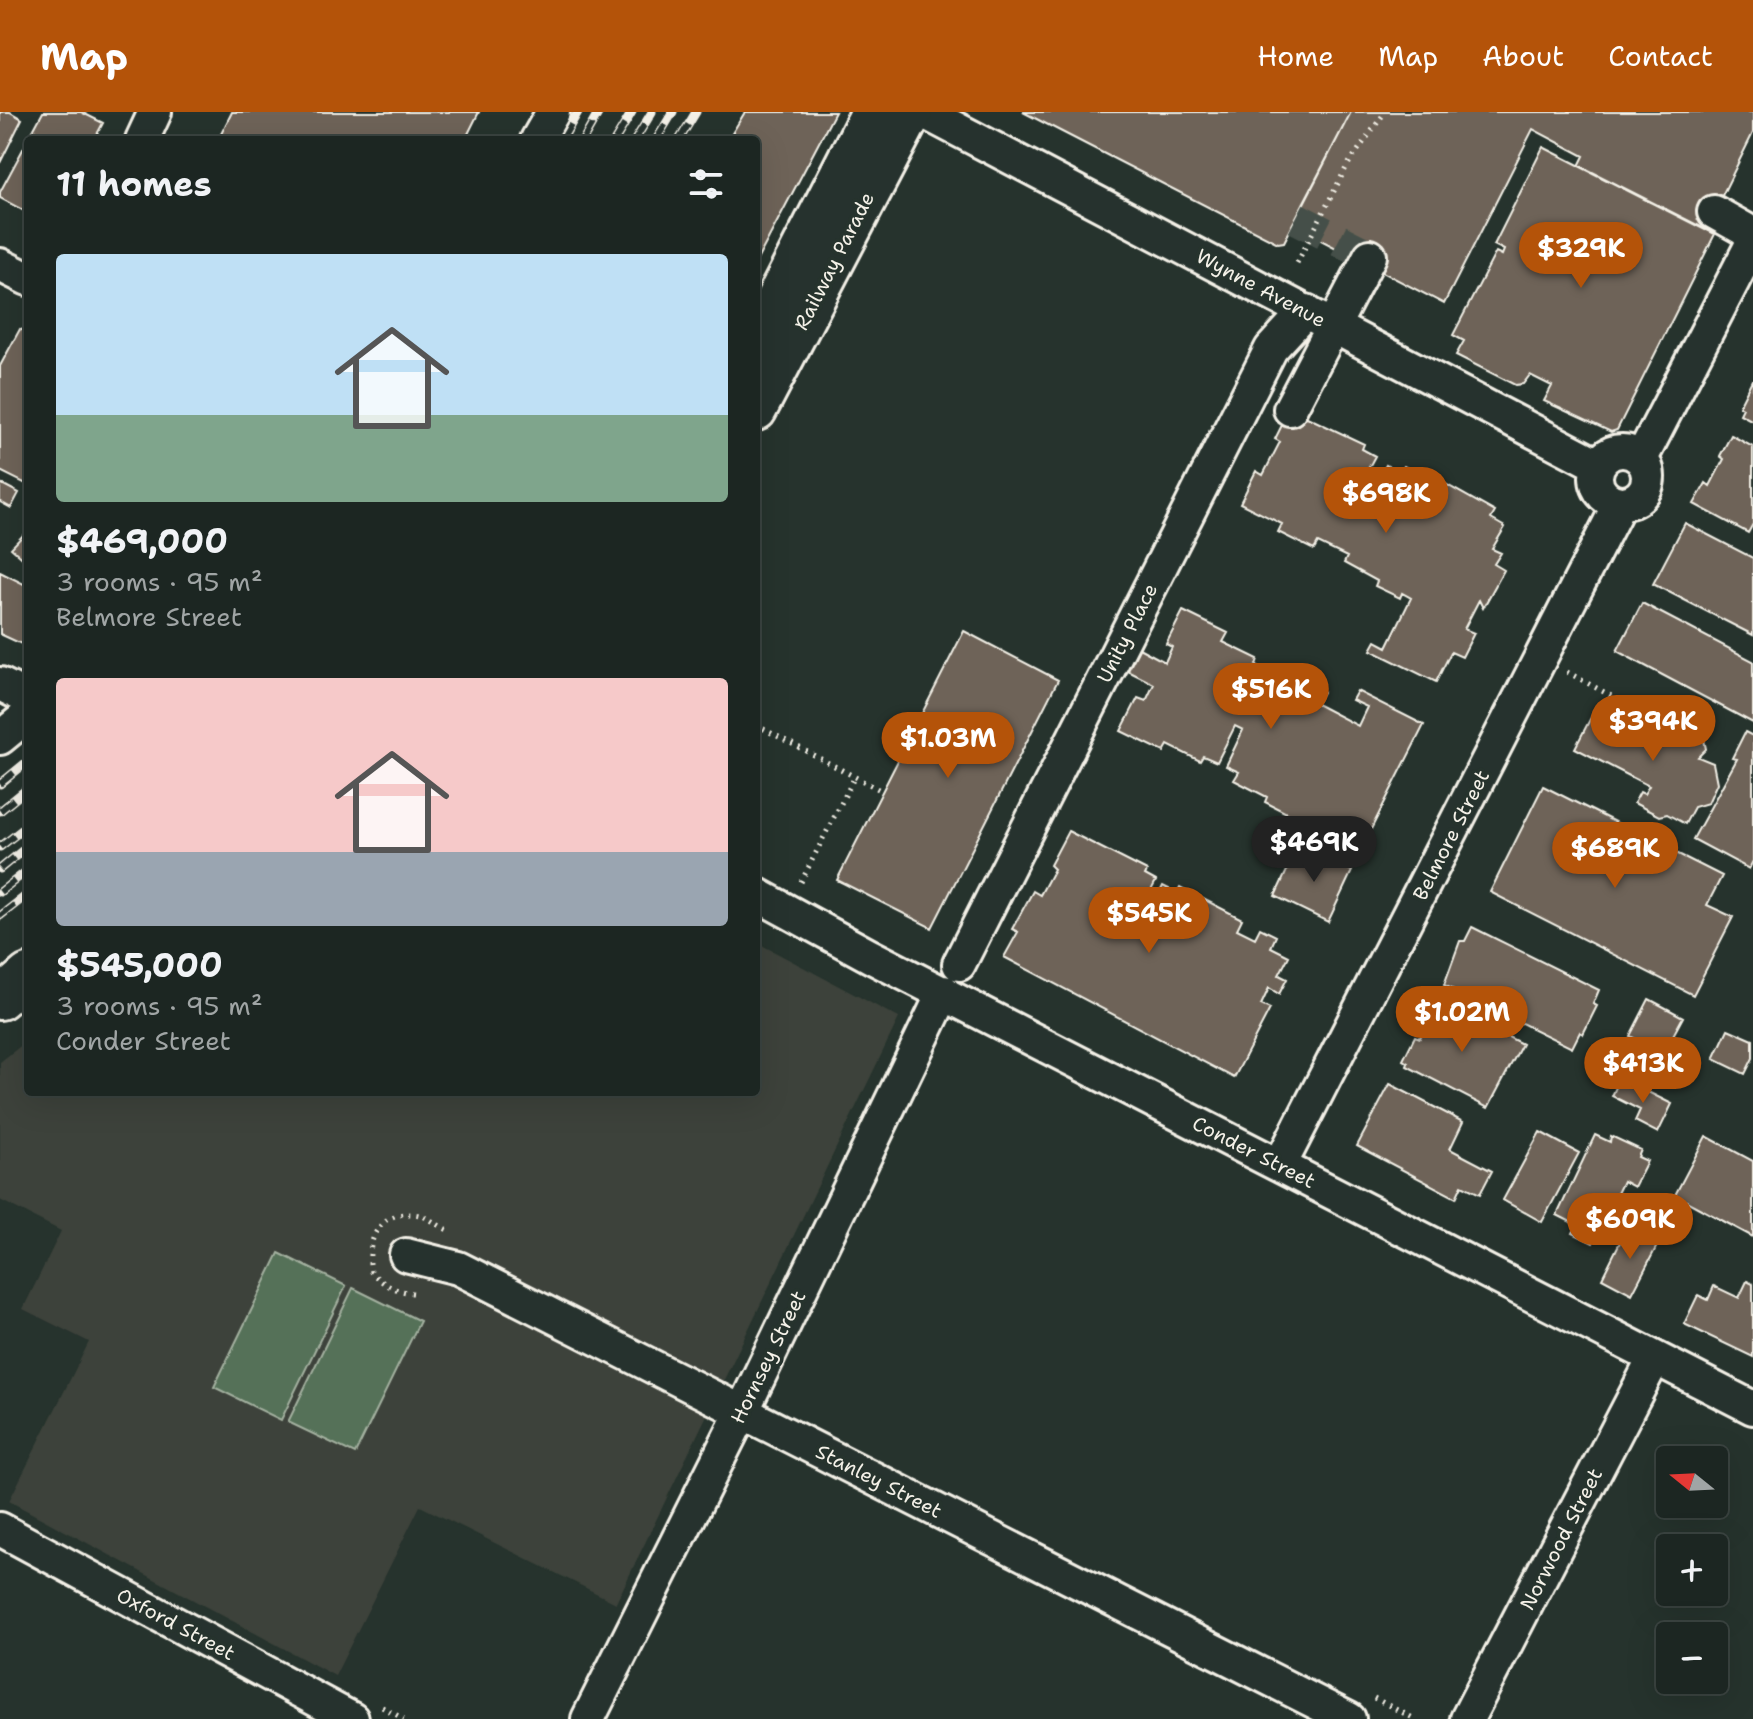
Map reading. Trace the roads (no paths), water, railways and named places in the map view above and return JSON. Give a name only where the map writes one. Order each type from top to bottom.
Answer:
[{"type":"main road","name":"Railway Parade","points":[[760,331],[872,112]]},
{"type":"main road","name":"Railway Parade","points":[[760,402],[912,112]]},
{"type":"main road","points":[[0,999],[24,978]]},
{"type":"street","points":[[144,136],[155,112]]},
{"type":"street","points":[[539,136],[553,112]]},
{"type":"street","name":"Wynne Avenue","points":[[924,112],[1598,465]]},
{"type":"street","points":[[1714,212],[1753,234]]},
{"type":"street","points":[[1641,459],[1753,242]]},
{"type":"street","points":[[1290,409],[1370,256]]},
{"type":"street","points":[[0,265],[24,277]]},
{"type":"street","name":"Unity Place","points":[[959,964],[1271,349],[1306,311]]},
{"type":"street","points":[[1618,451],[1626,451],[1641,459],[1648,474],[1644,492],[1637,498],[1612,502],[1599,490],[1596,482],[1598,465],[1618,451]]},
{"type":"street","name":"Belmore Street","points":[[1280,1165],[1620,503]]},
{"type":"street","points":[[0,684],[24,696]]},
{"type":"street","points":[[0,738],[24,718]]},
{"type":"street","name":"Conder Street","points":[[760,896],[1753,1408]]},
{"type":"street","name":"Hornsey Street","points":[[588,1719],[742,1412],[944,992]]},
{"type":"street","name":"Stanley Street","points":[[406,1255],[458,1268],[1349,1719]]},
{"type":"street","name":"Norwood Street","points":[[1467,1719],[1654,1359]]},
{"type":"street","name":"Oxford Street","points":[[0,1529],[352,1719]]},
{"type":"tunnel","points":[[1296,218],[1370,256]]},
{"type":"railway","points":[[564,136],[578,112]]},
{"type":"railway","points":[[585,136],[599,112]]},
{"type":"railway","points":[[617,136],[632,112]]},
{"type":"railway","points":[[637,136],[652,112]]},
{"type":"railway","points":[[658,136],[673,112]]},
{"type":"railway","points":[[681,136],[696,112]]},
{"type":"railway","points":[[0,784],[24,764]]},
{"type":"railway","points":[[0,811],[24,791]]},
{"type":"railway","points":[[0,847],[24,828]]},
{"type":"railway","points":[[0,869],[24,849]]},
{"type":"railway","points":[[0,892],[24,873]]},
{"type":"railway","points":[[0,916],[24,897]]}]
